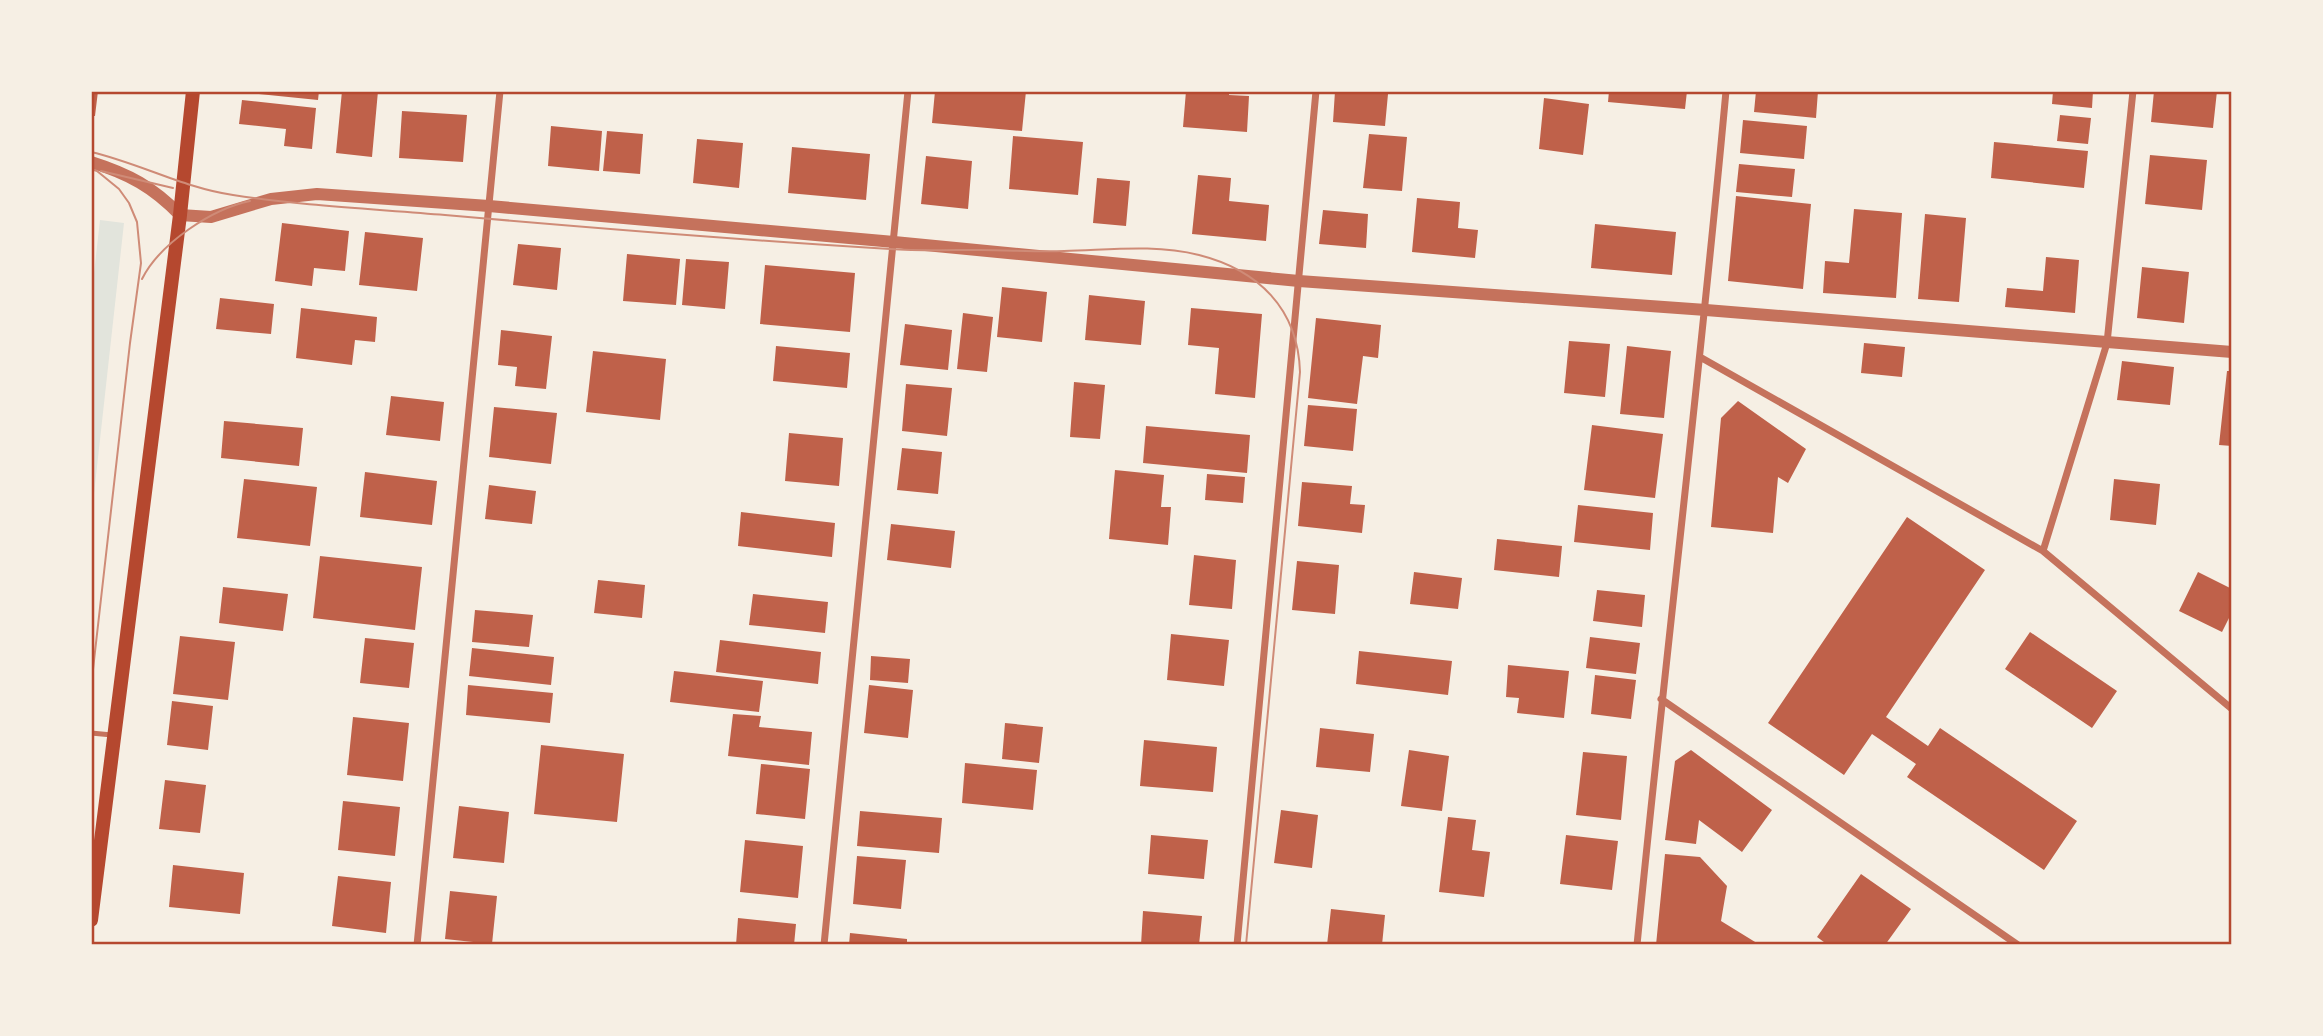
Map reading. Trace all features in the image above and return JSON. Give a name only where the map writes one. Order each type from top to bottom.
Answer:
[{"type":"main road","points":[[91,920],[180,215],[193,91]]},
{"type":"street","points":[[417,945],[500,91]]},
{"type":"street","points":[[824,945],[908,91]]},
{"type":"street","points":[[1237,945],[1316,91]]},
{"type":"street","points":[[1637,945],[1661,699],[1706,310],[1726,91]]},
{"type":"street","points":[[2043,551],[2108,343],[2133,91]]},
{"type":"street","points":[[91,162],[125,173],[160,195],[180,215],[211,217],[271,199],[317,194],[489,206],[1298,281],[2232,352]]},
{"type":"street","points":[[1700,357],[2043,551],[2232,709]]},
{"type":"street","points":[[1661,699],[2018,945]]},
{"type":"lane","points":[[91,733],[114,735]]},
{"type":"shaded area","points":[[100,220],[124,223],[91,521],[91,300]]},
{"type":"building","points":[[91,91],[98,91],[95,116],[91,116]]},
{"type":"building","points":[[248,91],[319,91],[318,100]]},
{"type":"building","points":[[342,91],[378,91],[372,157],[336,153]]},
{"type":"building","points":[[935,91],[1026,91],[1022,131],[932,123]]},
{"type":"building","points":[[1186,91],[1229,91],[1229,95],[1249,96],[1247,132],[1183,127]]},
{"type":"building","points":[[1335,91],[1388,94],[1385,126],[1333,122]]},
{"type":"building","points":[[1609,91],[1687,91],[1685,109],[1608,102]]},
{"type":"building","points":[[1756,91],[1818,91],[1816,118],[1754,112]]},
{"type":"building","points":[[2053,91],[2093,91],[2092,108],[2052,104]]},
{"type":"building","points":[[2154,91],[2217,91],[2213,128],[2151,122]]},
{"type":"building","points":[[1544,98],[1589,104],[1583,155],[1539,149]]},
{"type":"building","points":[[242,100],[316,108],[312,149],[284,146],[286,129],[239,124]]},
{"type":"building","points":[[402,111],[467,115],[463,162],[399,158]]},
{"type":"building","points":[[2060,115],[2091,118],[2088,144],[2057,141]]},
{"type":"building","points":[[1743,120],[1807,126],[1804,159],[1740,153]]},
{"type":"building","points":[[551,126],[602,131],[599,171],[548,166]]},
{"type":"building","points":[[607,131],[643,134],[640,174],[603,171]]},
{"type":"building","points":[[1369,134],[1407,137],[1402,191],[1363,188]]},
{"type":"building","points":[[1013,136],[1083,142],[1078,195],[1009,189]]},
{"type":"building","points":[[697,139],[743,143],[739,188],[693,183]]},
{"type":"building","points":[[1994,142],[2088,151],[2084,188],[1991,178]]},
{"type":"building","points":[[792,147],[870,154],[866,200],[788,193]]},
{"type":"building","points":[[2150,155],[2207,160],[2202,210],[2145,204]]},
{"type":"building","points":[[926,156],[972,161],[968,209],[921,204]]},
{"type":"building","points":[[1739,164],[1795,169],[1792,197],[1736,192]]},
{"type":"building","points":[[1198,175],[1231,178],[1229,201],[1269,205],[1266,241],[1192,234]]},
{"type":"building","points":[[1097,178],[1130,181],[1126,226],[1093,223]]},
{"type":"building","points":[[1736,196],[1811,204],[1803,289],[1728,281]]},
{"type":"building","points":[[1417,198],[1460,202],[1458,228],[1478,230],[1475,258],[1412,252]]},
{"type":"building","points":[[1854,209],[1902,213],[1896,298],[1823,293],[1825,261],[1849,263]]},
{"type":"building","points":[[1323,210],[1368,214],[1366,248],[1319,244]]},
{"type":"building","points":[[1925,214],[1966,218],[1959,302],[1918,299]]},
{"type":"building","points":[[282,223],[349,231],[345,271],[314,268],[312,286],[275,281]]},
{"type":"building","points":[[1595,224],[1676,232],[1672,275],[1591,268]]},
{"type":"building","points":[[365,232],[423,238],[417,291],[359,285]]},
{"type":"building","points":[[518,244],[561,248],[557,290],[513,285]]},
{"type":"building","points":[[627,254],[680,259],[676,305],[623,301]]},
{"type":"building","points":[[2046,257],[2079,260],[2075,313],[2005,307],[2007,288],[2043,291]]},
{"type":"building","points":[[686,259],[729,262],[725,309],[682,305]]},
{"type":"building","points":[[765,265],[855,273],[850,332],[760,324]]},
{"type":"building","points":[[2142,267],[2189,272],[2184,323],[2137,318]]},
{"type":"building","points":[[1002,287],[1047,292],[1042,342],[997,337]]},
{"type":"building","points":[[1089,295],[1145,301],[1141,345],[1085,340]]},
{"type":"building","points":[[220,298],[274,304],[271,334],[216,329]]},
{"type":"building","points":[[301,308],[377,317],[375,342],[355,340],[352,365],[296,358]]},
{"type":"building","points":[[1191,308],[1262,314],[1255,398],[1215,394],[1219,348],[1188,345]]},
{"type":"building","points":[[963,313],[993,317],[987,372],[957,369]]},
{"type":"building","points":[[1316,318],[1381,325],[1378,358],[1363,356],[1357,404],[1308,398]]},
{"type":"building","points":[[905,324],[952,330],[948,370],[900,365]]},
{"type":"building","points":[[501,330],[552,336],[546,389],[515,386],[517,367],[498,365]]},
{"type":"building","points":[[1569,341],[1610,344],[1605,397],[1564,393]]},
{"type":"building","points":[[1864,343],[1905,347],[1902,377],[1861,373]]},
{"type":"building","points":[[776,346],[850,353],[847,388],[773,381]]},
{"type":"building","points":[[1627,346],[1671,351],[1664,418],[1620,414]]},
{"type":"building","points":[[593,351],[666,359],[660,420],[586,412]]},
{"type":"building","points":[[2122,361],[2174,367],[2170,405],[2117,400]]},
{"type":"building","points":[[2227,371],[2232,371],[2232,446],[2219,445]]},
{"type":"building","points":[[1074,382],[1105,385],[1100,439],[1070,437]]},
{"type":"building","points":[[906,384],[952,388],[947,436],[902,431]]},
{"type":"building","points":[[391,396],[444,402],[440,441],[386,435]]},
{"type":"building","points":[[1738,401],[1806,449],[1788,483],[1778,477],[1773,533],[1711,527],[1721,418]]},
{"type":"building","points":[[1308,405],[1357,409],[1353,451],[1304,446]]},
{"type":"building","points":[[494,407],[557,413],[551,464],[489,457]]},
{"type":"building","points":[[224,421],[303,428],[299,466],[221,458]]},
{"type":"building","points":[[1592,425],[1663,434],[1655,498],[1584,490]]},
{"type":"building","points":[[1146,426],[1250,435],[1247,473],[1143,463]]},
{"type":"building","points":[[789,433],[843,438],[839,486],[785,481]]},
{"type":"building","points":[[902,448],[942,452],[938,494],[897,490]]},
{"type":"building","points":[[1115,470],[1164,475],[1161,507],[1171,507],[1168,545],[1109,539]]},
{"type":"building","points":[[365,472],[437,481],[432,525],[360,517]]},
{"type":"building","points":[[1207,474],[1245,477],[1243,503],[1205,500]]},
{"type":"building","points":[[244,479],[317,487],[310,546],[237,538]]},
{"type":"building","points":[[2114,479],[2160,484],[2156,525],[2110,520]]},
{"type":"building","points":[[1302,482],[1352,486],[1350,504],[1365,505],[1362,533],[1298,526]]},
{"type":"building","points":[[489,485],[536,491],[532,524],[485,519]]},
{"type":"building","points":[[1578,505],[1653,513],[1650,550],[1574,542]]},
{"type":"building","points":[[741,512],[835,523],[832,557],[738,546]]},
{"type":"building","points":[[1907,517],[1985,570],[1886,717],[1928,746],[1940,728],[2077,821],[2044,870],[1907,777],[1916,764],[1872,734],[1844,775],[1768,723]]},
{"type":"building","points":[[891,524],[955,531],[951,568],[887,560]]},
{"type":"building","points":[[1497,539],[1562,546],[1559,577],[1494,570]]},
{"type":"building","points":[[1194,555],[1236,560],[1232,609],[1189,605]]},
{"type":"building","points":[[320,556],[422,567],[415,630],[313,618]]},
{"type":"building","points":[[1297,561],[1339,565],[1335,614],[1292,610]]},
{"type":"building","points":[[1414,572],[1462,578],[1458,609],[1410,604]]},
{"type":"building","points":[[2198,572],[2232,589],[2232,612],[2222,632],[2179,611]]},
{"type":"building","points":[[598,580],[645,585],[642,618],[594,613]]},
{"type":"building","points":[[223,587],[288,594],[283,631],[219,623]]},
{"type":"building","points":[[1597,590],[1645,595],[1642,627],[1593,621]]},
{"type":"building","points":[[753,594],[828,602],[825,633],[749,625]]},
{"type":"building","points":[[475,610],[533,615],[529,647],[472,642]]},
{"type":"building","points":[[2030,632],[2117,691],[2092,728],[2005,669]]},
{"type":"building","points":[[1171,634],[1229,640],[1224,686],[1167,680]]},
{"type":"building","points":[[180,636],[235,642],[228,700],[173,694]]},
{"type":"building","points":[[1590,637],[1640,643],[1636,674],[1586,668]]},
{"type":"building","points":[[365,638],[414,643],[409,688],[360,683]]},
{"type":"building","points":[[720,640],[821,652],[818,684],[716,672]]},
{"type":"building","points":[[472,648],[554,657],[551,685],[469,676]]},
{"type":"building","points":[[1359,651],[1452,661],[1448,695],[1356,684]]},
{"type":"building","points":[[871,656],[910,659],[908,683],[870,680]]},
{"type":"building","points":[[1508,665],[1569,671],[1564,718],[1517,713],[1519,698],[1506,697]]},
{"type":"building","points":[[674,671],[763,681],[759,712],[670,702]]},
{"type":"building","points":[[1595,675],[1636,680],[1631,719],[1591,714]]},
{"type":"building","points":[[468,685],[553,693],[550,723],[466,715]]},
{"type":"building","points":[[869,685],[913,690],[908,738],[864,733]]},
{"type":"building","points":[[172,701],[213,706],[208,750],[167,745]]},
{"type":"building","points":[[733,714],[761,716],[759,727],[812,732],[809,765],[728,756]]},
{"type":"building","points":[[353,717],[409,723],[403,781],[347,775]]},
{"type":"building","points":[[1005,723],[1043,727],[1039,763],[1002,759]]},
{"type":"building","points":[[1320,728],[1374,734],[1370,772],[1316,767]]},
{"type":"building","points":[[1144,740],[1217,747],[1213,792],[1140,786]]},
{"type":"building","points":[[541,745],[624,754],[617,822],[534,814]]},
{"type":"building","points":[[1409,750],[1449,756],[1442,811],[1401,806]]},
{"type":"building","points":[[1691,750],[1772,810],[1742,852],[1699,820],[1696,844],[1665,840],[1675,761]]},
{"type":"building","points":[[1583,752],[1627,756],[1621,820],[1576,815]]},
{"type":"building","points":[[965,763],[1037,770],[1033,810],[962,803]]},
{"type":"building","points":[[761,764],[810,769],[805,819],[756,814]]},
{"type":"building","points":[[165,780],[206,785],[200,833],[159,829]]},
{"type":"building","points":[[343,801],[400,807],[395,856],[338,850]]},
{"type":"building","points":[[459,806],[509,812],[504,863],[453,858]]},
{"type":"building","points":[[1281,810],[1318,815],[1312,868],[1274,863]]},
{"type":"building","points":[[860,811],[942,818],[939,853],[857,846]]},
{"type":"building","points":[[1448,817],[1476,820],[1472,850],[1490,852],[1484,897],[1439,892]]},
{"type":"building","points":[[1151,835],[1208,840],[1204,879],[1148,874]]},
{"type":"building","points":[[1566,835],[1618,841],[1612,890],[1560,884]]},
{"type":"building","points":[[745,840],[803,846],[798,898],[740,892]]},
{"type":"building","points":[[1665,854],[1700,857],[1727,886],[1721,921],[1760,945],[1656,945]]},
{"type":"building","points":[[857,856],[906,860],[901,909],[853,904]]},
{"type":"building","points":[[173,865],[244,873],[240,914],[169,907]]},
{"type":"building","points":[[1861,874],[1911,909],[1885,945],[1828,945],[1817,937]]},
{"type":"building","points":[[338,876],[391,882],[386,933],[332,926]]},
{"type":"building","points":[[450,891],[497,896],[492,944],[445,939]]},
{"type":"building","points":[[1331,909],[1385,915],[1382,945],[1327,945]]},
{"type":"building","points":[[1143,911],[1202,916],[1199,945],[1141,945]]},
{"type":"building","points":[[738,918],[796,924],[794,945],[736,945]]},
{"type":"building","points":[[850,933],[907,939],[907,945],[849,945]]},
{"type":"tram line","points":[[91,152],[215,192],[286,202],[901,250],[1165,250],[1199,255],[1220,262],[1256,282],[1271,295],[1292,329],[1298,349],[1300,372],[1246,945]]},
{"type":"tram line","points":[[91,169],[119,189],[129,203],[137,222],[141,263],[91,687]]},
{"type":"tram line","points":[[101,171],[173,188]]},
{"type":"tram line","points":[[142,279],[161,253],[188,230],[220,212],[250,201]]}]
